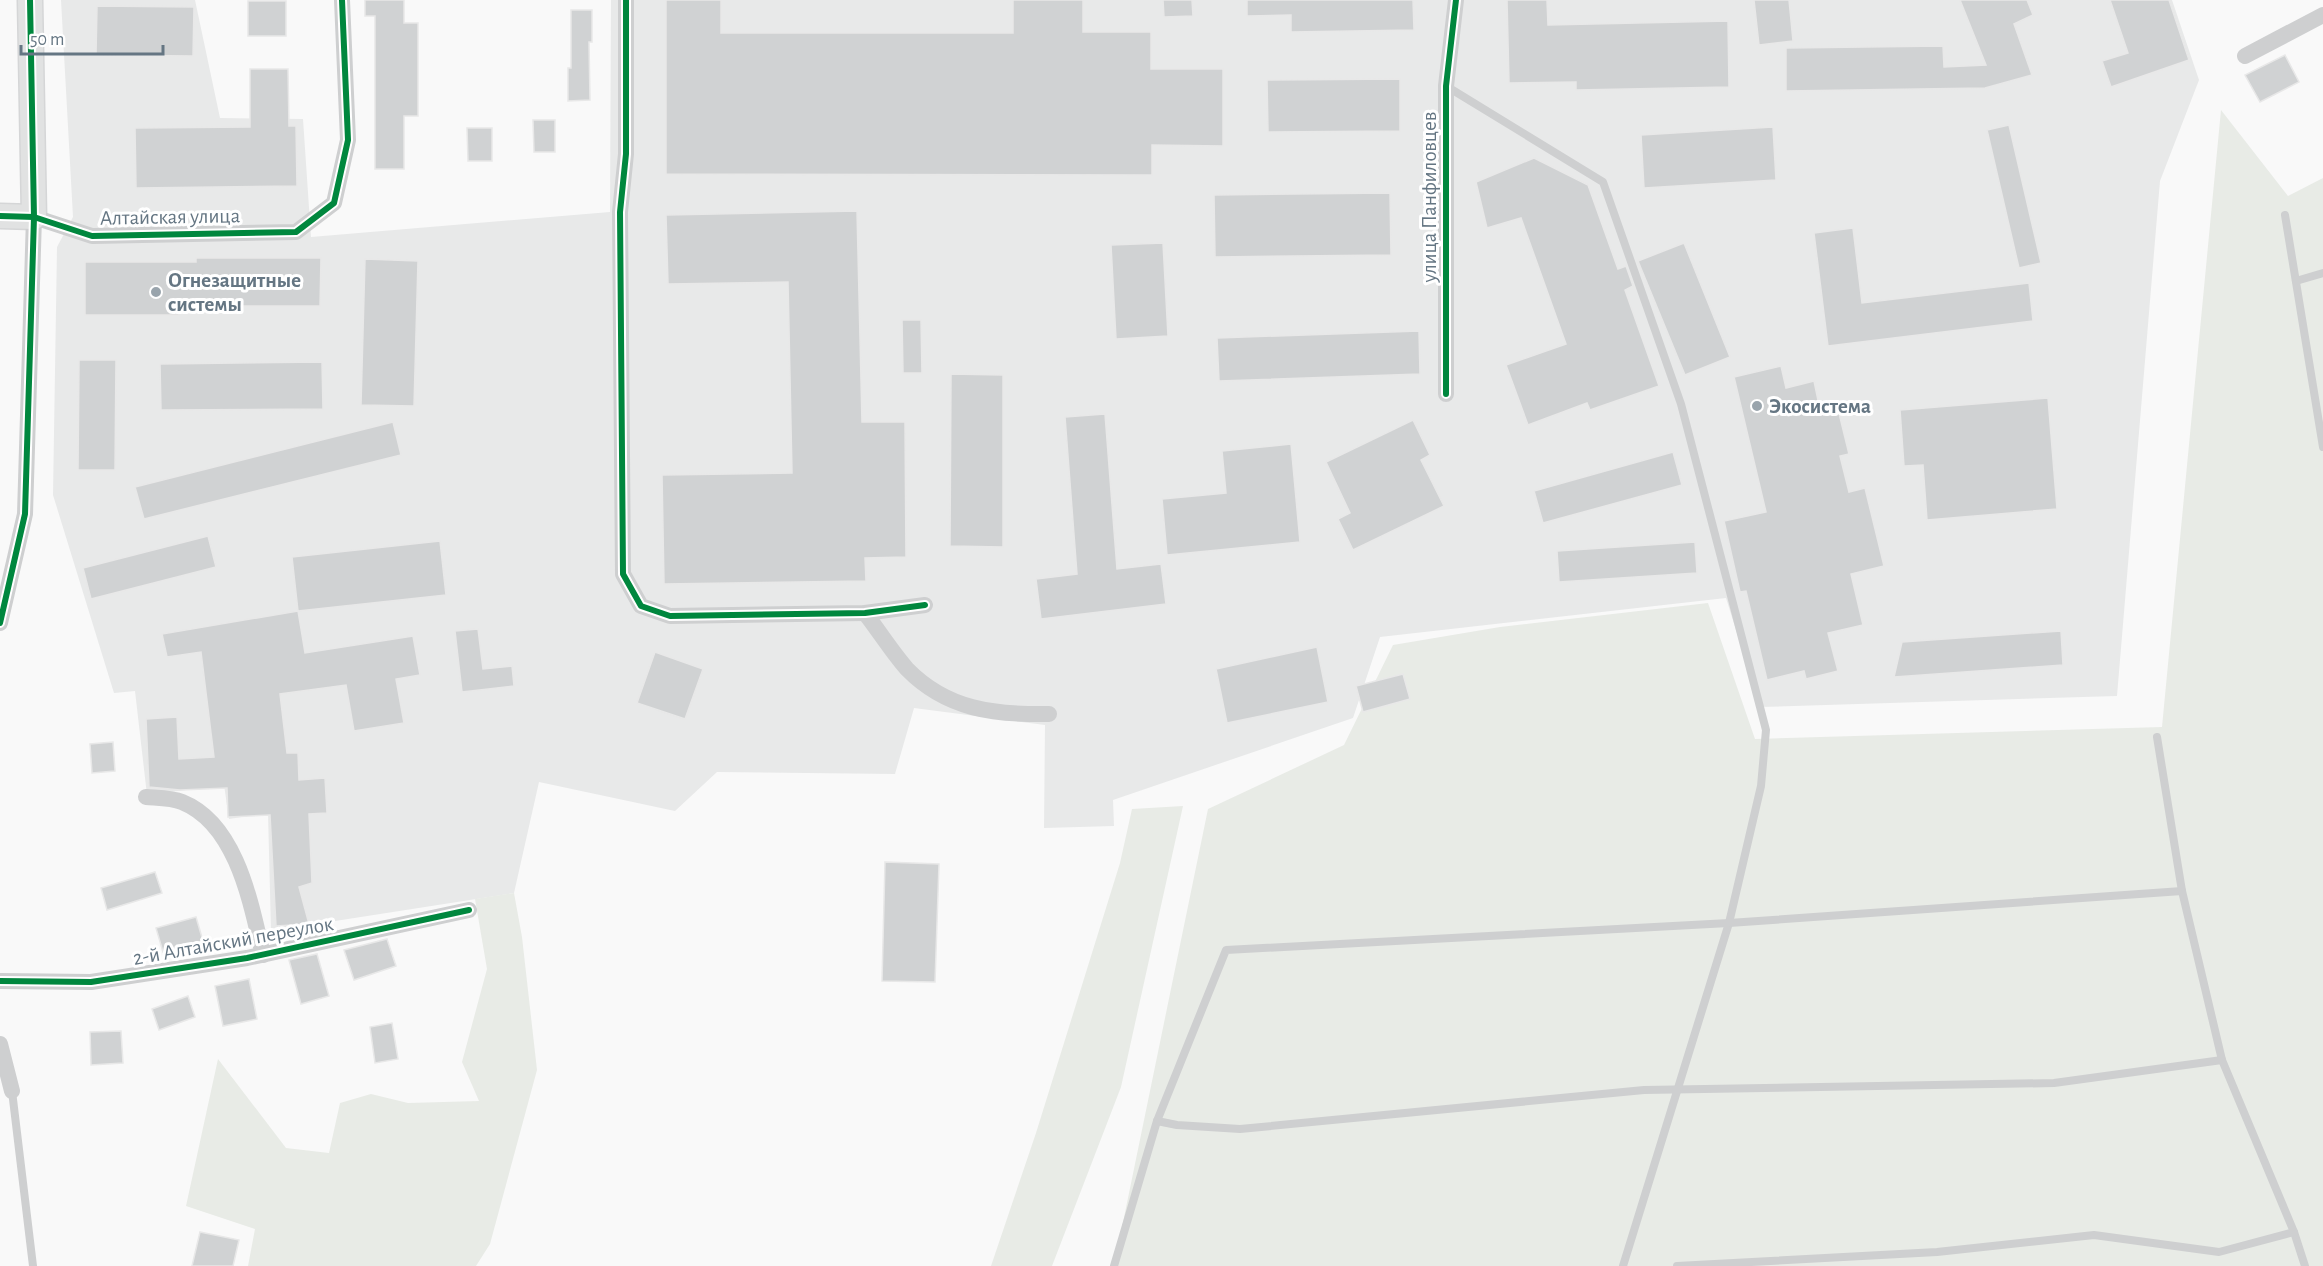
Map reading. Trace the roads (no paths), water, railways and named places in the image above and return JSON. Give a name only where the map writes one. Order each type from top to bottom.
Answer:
[{"type":"street","points":[[0,623],[4,591],[25,514],[34,217],[30,0]]},
{"type":"street","name":"Алтайская улица","points":[[0,216],[34,217],[92,236],[296,232],[334,203],[348,140],[342,0]]},
{"type":"street","points":[[626,0],[626,154],[620,212],[623,574],[641,606],[670,615],[865,613],[925,605]]},
{"type":"street","name":"улица Панфиловцев","points":[[1446,394],[1446,86],[1455,0]]},
{"type":"street","points":[[2245,56],[2323,15]]},
{"type":"street","points":[[865,613],[906,668],[944,698],[965,706],[1014,715],[1049,714]]},
{"type":"street","points":[[146,797],[182,801],[211,821],[226,841],[245,884],[263,955]]},
{"type":"street","name":"2-й Алтайский переулок","points":[[0,981],[92,982],[263,955],[470,910]]},
{"type":"street","points":[[0,1044],[12,1091]]},
{"type":"lane","points":[[1446,86],[1604,182],[1681,404],[1766,730],[1761,786],[1729,923],[1623,1266]]},
{"type":"lane","points":[[2285,216],[2323,447]]},
{"type":"lane","points":[[2295,281],[2323,273]]},
{"type":"lane","points":[[2157,737],[2182,891],[2222,1060],[2294,1232],[2305,1266]]},
{"type":"lane","points":[[1114,1266],[1157,1121],[1226,950],[1729,923],[2182,891]]},
{"type":"lane","points":[[1157,1121],[1177,1125],[1240,1129],[1644,1090],[2054,1083],[2222,1060]]},
{"type":"lane","points":[[12,1091],[33,1266]]},
{"type":"lane","points":[[1677,1266],[1937,1252],[2094,1235],[2219,1252],[2294,1232]]},
{"type":"place","name":"Огнезащитные системы","points":[[156,292]]},
{"type":"place","name":"Экосистема","points":[[1757,406]]}]
